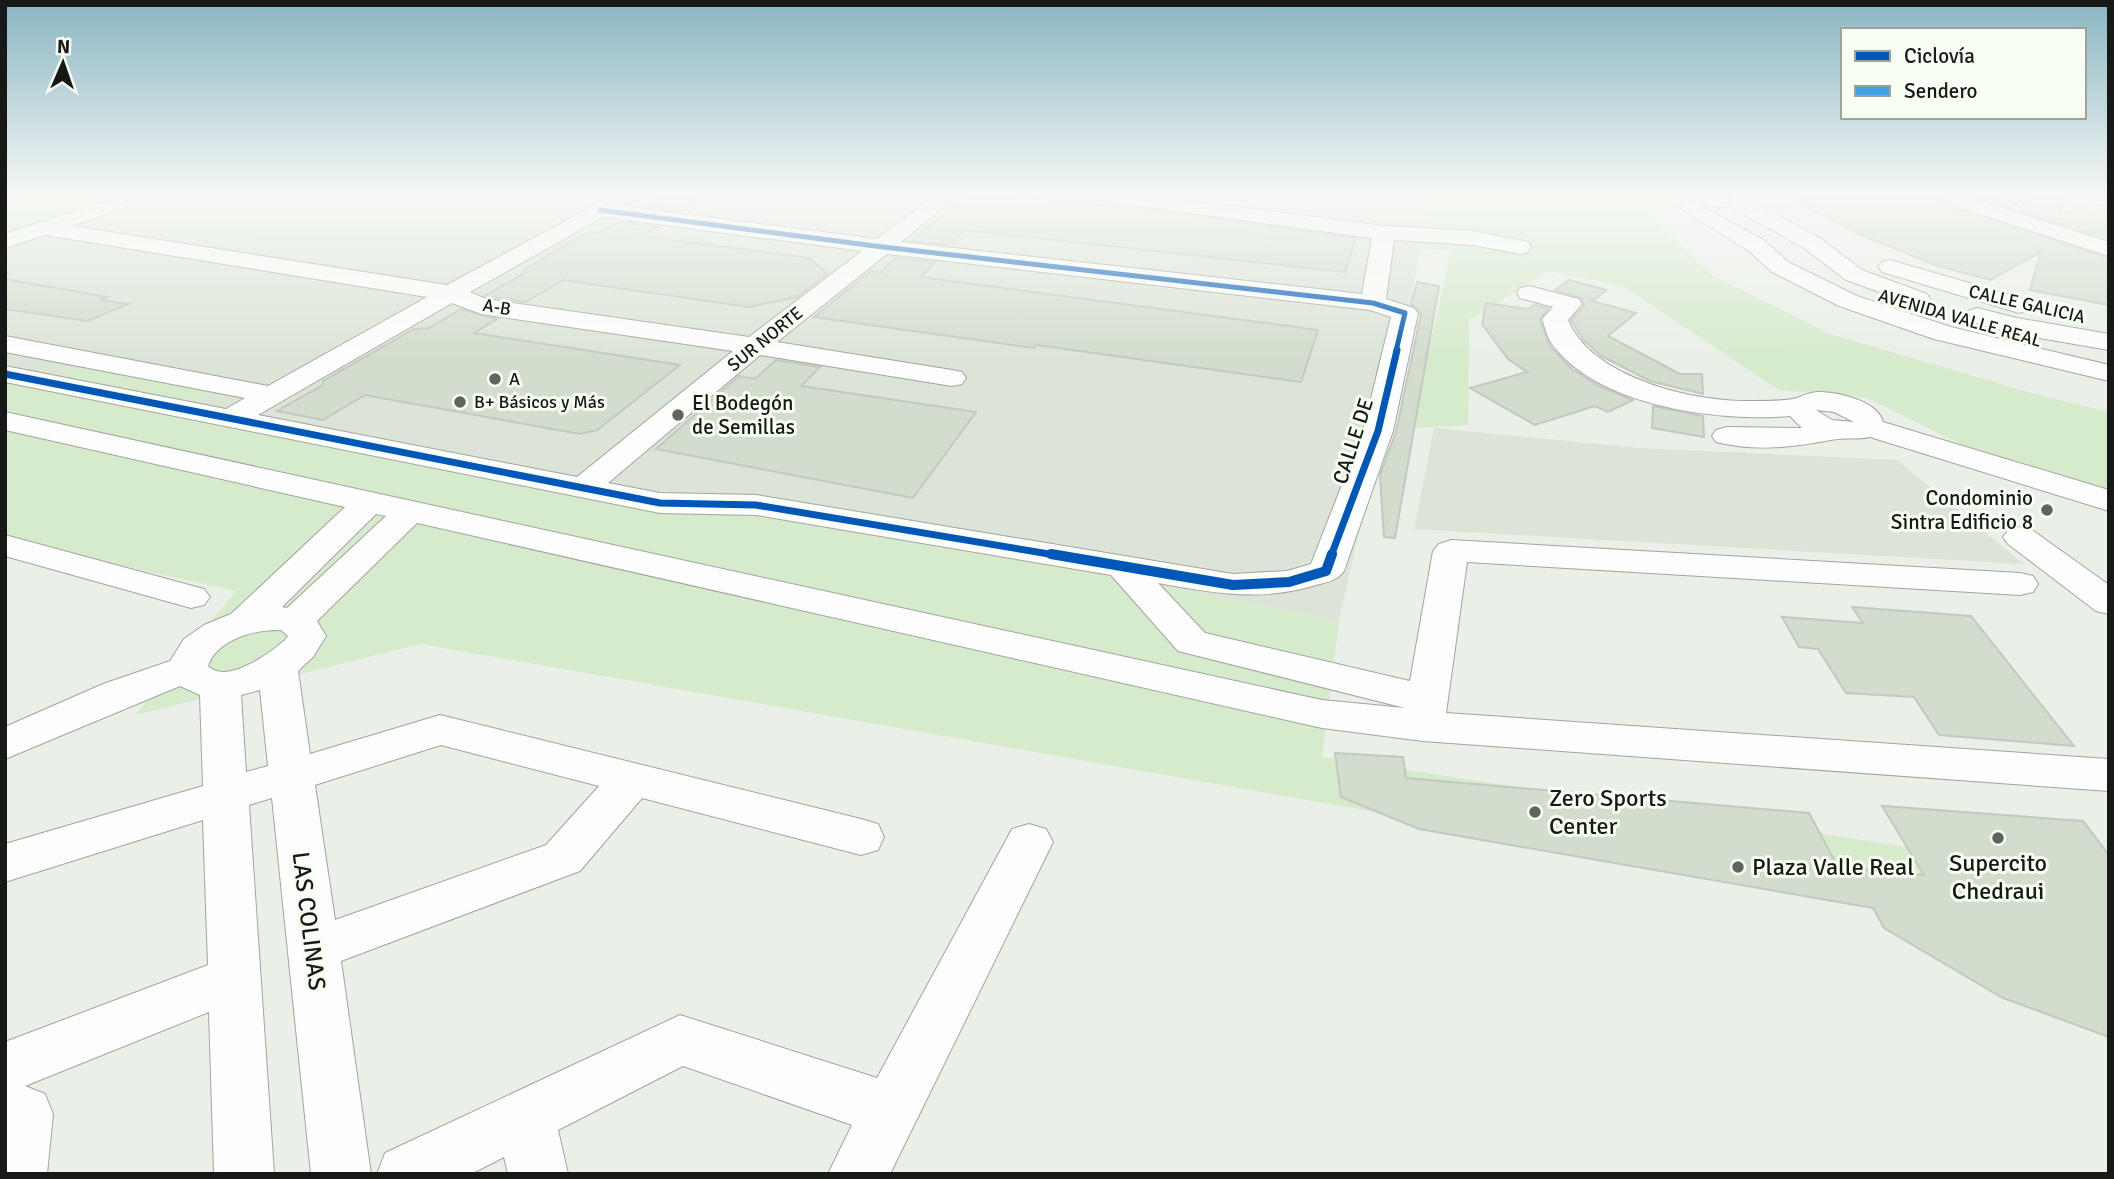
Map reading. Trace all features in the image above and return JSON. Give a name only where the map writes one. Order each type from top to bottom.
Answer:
[{"type":"street","name":"A-B","points":[[182,250],[450,293],[481,306],[952,378]]},
{"type":"street","points":[[229,419],[527,250]]},
{"type":"street","name":"SUR NORTE","points":[[584,487],[755,346],[879,250]]},
{"type":"street","points":[[909,250],[1373,303],[1381,250]]},
{"type":"street","points":[[1761,250],[1780,268],[1832,279],[1894,268]]},
{"type":"street","name":"CALLE GALICIA","points":[[1853,250],[1894,268],[2021,305],[2109,322]]},
{"type":"street","points":[[1832,279],[1848,301],[1943,333],[2109,373]]},
{"type":"street","name":"AVENIDA VALLE REAL","points":[[1832,279],[2017,326],[2109,342]]},
{"type":"street","name":"AVENIDA VALLE REAL","points":[[1832,279],[1954,320],[2109,358]]},
{"type":"street","points":[[1529,293],[1570,304],[1555,319],[1557,334],[1573,353],[1600,372],[1630,386],[1679,401],[1741,410],[1800,407],[1819,401],[1842,404],[1868,418],[1869,427]]},
{"type":"street","name":"CALLE DE","points":[[1122,566],[1233,586],[1289,582],[1326,570],[1378,431],[1405,313],[1373,303]]},
{"type":"street","points":[[5,344],[273,395]]},
{"type":"street","points":[[5,374],[660,503],[756,505],[1122,566],[1192,642],[1425,713]]},
{"type":"street","points":[[1800,407],[1804,417],[1832,429],[1855,431],[1869,427],[2109,501]]},
{"type":"street","points":[[5,421],[1322,714],[1425,713],[2109,775]]},
{"type":"street","points":[[1727,436],[1784,439],[1817,436],[1832,429]]},
{"type":"street","points":[[245,622],[369,502]]},
{"type":"street","points":[[295,621],[411,511]]},
{"type":"street","points":[[2020,537],[2109,604]]},
{"type":"street","points":[[5,545],[191,597]]},
{"type":"street","points":[[1425,713],[1451,551],[2020,584]]},
{"type":"street","points":[[5,568],[62,561]]},
{"type":"street","points":[[5,744],[118,694],[204,677],[249,680],[278,668],[293,657],[303,646],[307,636],[303,628],[295,621],[264,618],[245,622],[210,638],[189,659],[204,677],[225,795],[244,1174]]},
{"type":"street","name":"LAS COLINAS","points":[[278,668],[341,1174]]},
{"type":"street","points":[[5,863],[440,730],[861,837]]},
{"type":"street","points":[[313,949],[563,858],[632,779]]},
{"type":"street","points":[[858,1174],[1029,842]]},
{"type":"street","points":[[17,1174],[14,1091],[234,978]]},
{"type":"street","points":[[407,1174],[680,1040],[892,1111]]},
{"type":"street","points":[[526,1115],[538,1174]]},
{"type":"shaded area","points":[[5,250],[1421,250],[1339,621],[760,506],[598,500],[5,383]]},
{"type":"shaded area","points":[[1434,428],[1640,448],[1897,460],[2024,564],[1414,529]]},
{"type":"green space","points":[[1436,250],[1686,250],[1713,276],[1830,334],[2038,395],[2109,412],[2109,498],[2005,466],[1867,398],[1779,390],[1623,286],[1548,271],[1469,320],[1468,425],[1411,428],[1451,252]]},
{"type":"green space","points":[[92,366],[211,391],[213,395],[188,403],[68,378],[63,370]]},
{"type":"green space","points":[[5,383],[598,500],[760,506],[1339,621],[1322,757],[2109,878],[2109,941],[421,644],[135,715],[236,591],[5,540]]},
{"type":"building","points":[[558,250],[749,250],[810,258],[827,274],[797,297],[749,307],[563,280],[526,302],[485,296],[525,273],[524,270]]},
{"type":"building","points":[[1146,250],[1352,250],[1345,272]]},
{"type":"building","points":[[1898,250],[2084,250],[2109,258],[2109,305],[2030,290],[2041,252],[1990,280],[1935,265]]},
{"type":"building","points":[[895,258],[935,262],[921,277],[1318,330],[1301,382],[814,317],[871,271],[881,272]]},
{"type":"building","points":[[5,279],[108,297],[100,300],[128,304],[88,321],[5,309]]},
{"type":"building","points":[[1569,280],[1607,290],[1592,301],[1636,313],[1608,336],[1680,374],[1702,374],[1703,394],[1650,381],[1601,356],[1583,339],[1571,320],[1584,306],[1581,298],[1555,290]]},
{"type":"building","points":[[1417,282],[1439,286],[1395,538],[1384,537],[1380,475],[1396,432],[1421,314],[1411,304]]},
{"type":"building","points":[[1486,303],[1528,309],[1534,305],[1548,308],[1540,320],[1550,346],[1571,368],[1597,385],[1633,400],[1608,412],[1595,406],[1535,425],[1470,388],[1527,372],[1508,359],[1482,324]]},
{"type":"building","name":"A","points":[[461,309],[497,319],[474,333],[680,365],[597,430],[580,434],[365,395],[323,420],[277,411],[323,385],[323,381],[414,329],[429,328]]},
{"type":"building","points":[[776,360],[820,367],[801,386],[976,412],[913,498],[656,449],[739,376],[755,379]]},
{"type":"building","points":[[1653,406],[1703,416],[1704,437],[1652,428]]},
{"type":"building","points":[[1852,607],[1971,616],[2074,746],[1939,735],[1914,697],[1846,693],[1818,649],[1799,647],[1782,617],[1863,623]]},
{"type":"building","points":[[1335,753],[1403,757],[1406,778],[1809,813],[1838,867],[1924,875],[1882,806],[2083,821],[2109,855],[2109,1037],[2003,998],[1884,928],[1873,908],[1419,829],[1341,797]]},
{"type":"cycle path","points":[[5,374],[660,503],[756,505],[1233,585],[1289,582],[1326,571],[1378,431],[1405,313],[1373,303],[909,250]]},
{"type":"place","name":"A","points":[[495,379]]},
{"type":"place","name":"B+ Básicos y Más","points":[[460,402]]},
{"type":"place","name":"El Bodegón de Semillas","points":[[678,415]]},
{"type":"place","name":"Condominio Sintra Edificio 8","points":[[2047,510]]},
{"type":"place","name":"Zero Sports Center","points":[[1535,812]]},
{"type":"place","name":"Supercito Chedraui","points":[[1998,838]]},
{"type":"place","name":"Plaza Valle Real","points":[[1738,867]]}]
